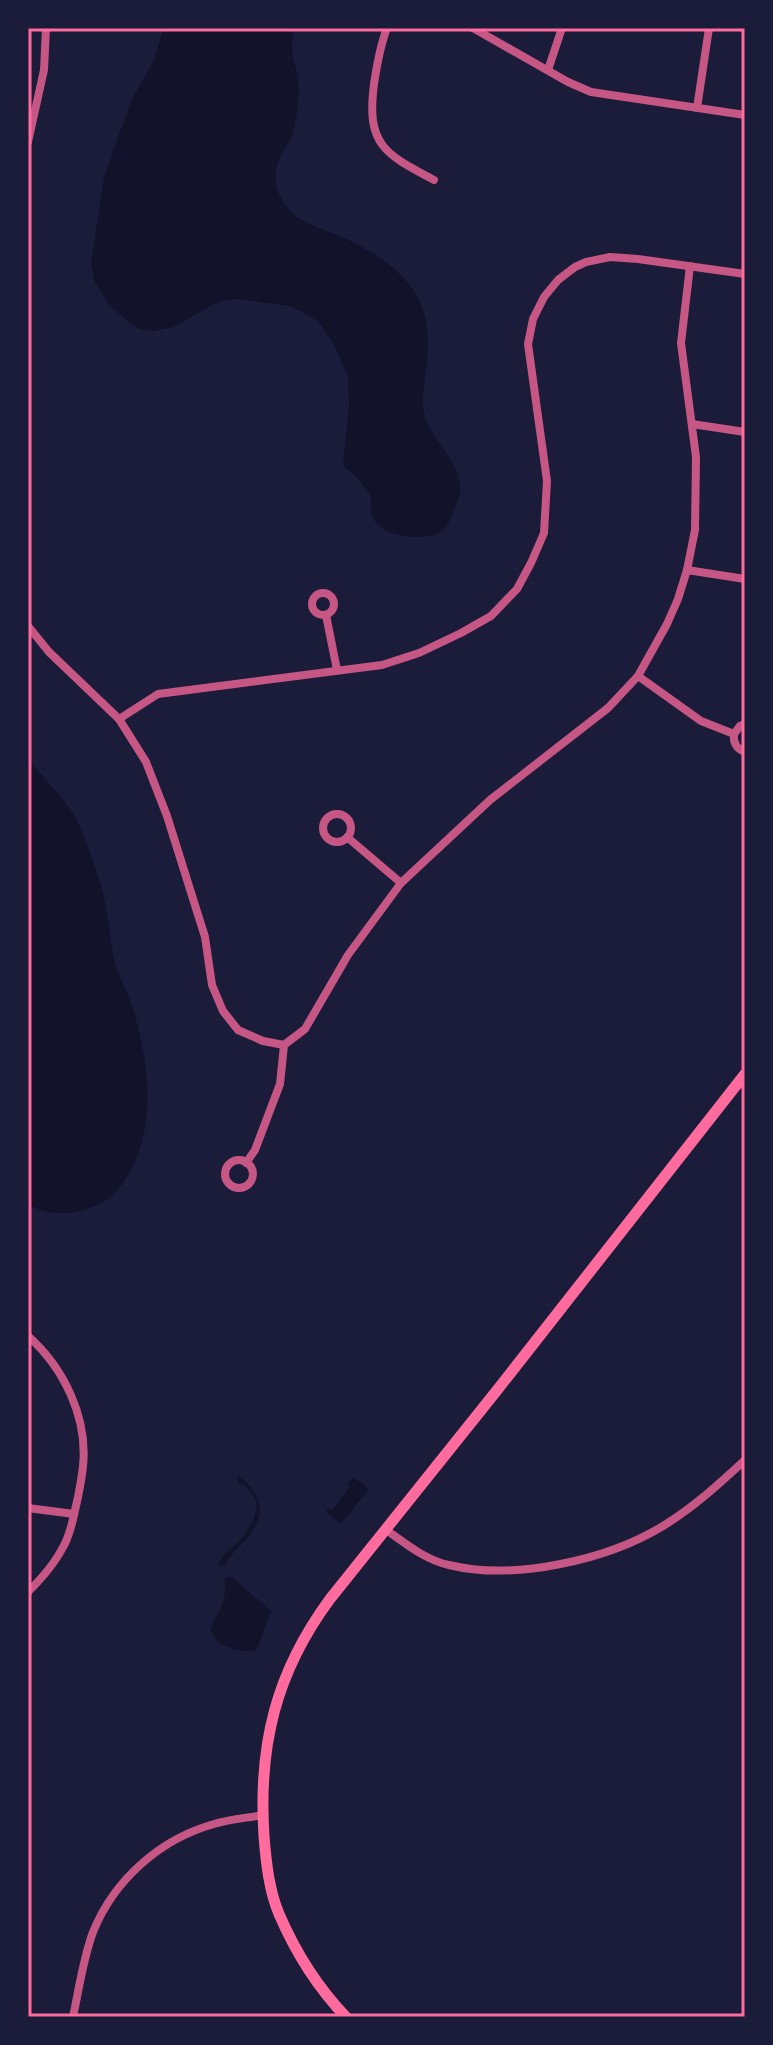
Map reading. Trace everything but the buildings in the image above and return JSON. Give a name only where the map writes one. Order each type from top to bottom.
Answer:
[{"type":"main road","points":[[346,2017],[307,1967],[279,1914],[267,1867],[263,1782],[267,1743],[272,1718],[296,1651],[317,1616],[745,1074]]},
{"type":"street","points":[[28,142],[44,70],[46,28]]},
{"type":"street","points":[[387,28],[379,54],[371,108],[374,131],[390,154],[434,180]]},
{"type":"street","points":[[473,28],[591,92],[745,115]]},
{"type":"street","points":[[548,70],[562,28]]},
{"type":"street","points":[[697,108],[709,28]]},
{"type":"street","points":[[28,94],[39,97]]},
{"type":"street","points":[[119,719],[158,694],[382,665],[419,653],[491,616],[517,589],[544,533],[547,504],[545,462],[528,344],[537,308],[558,280],[575,267],[598,259],[622,257],[745,274]]},
{"type":"street","points":[[246,1163],[255,1150],[280,1084],[284,1045],[305,1029],[348,955],[401,883],[490,800],[608,708],[638,676],[667,624],[687,570],[695,530],[696,457],[681,343],[690,266]]},
{"type":"street","points":[[692,424],[745,432]]},
{"type":"street","points":[[687,570],[745,579]]},
{"type":"street","points":[[326,615],[337,670]]},
{"type":"street","points":[[28,626],[49,652],[119,719],[146,762],[167,816],[205,937],[212,985],[223,1011],[238,1030],[263,1041],[284,1045]]},
{"type":"street","points":[[638,676],[701,721],[734,734]]},
{"type":"street","points":[[745,724],[734,734],[735,744],[745,752]]},
{"type":"street","points":[[347,837],[401,883]]},
{"type":"street","points":[[28,1592],[46,1574],[64,1547],[84,1465],[82,1432],[73,1398],[56,1366],[30,1338]]},
{"type":"street","points":[[385,1529],[415,1551],[447,1565],[479,1569],[528,1569],[562,1564],[618,1547],[662,1527],[700,1500],[745,1460]]},
{"type":"street","points":[[28,1508],[74,1514]]},
{"type":"street","points":[[73,2017],[94,1931],[114,1895],[136,1869],[160,1849],[212,1824],[263,1815]]},
{"type":"shaded area","points":[[164,28],[293,28],[292,55],[298,74],[298,106],[292,136],[277,167],[277,188],[292,213],[377,256],[394,268],[416,295],[425,317],[428,340],[424,412],[460,483],[457,503],[446,527],[439,533],[412,537],[398,535],[379,526],[372,515],[366,488],[343,466],[349,405],[348,377],[335,346],[317,320],[290,306],[236,299],[212,305],[174,327],[154,331],[139,329],[108,303],[94,280],[91,263],[104,177],[131,101],[153,62]]},
{"type":"shaded area","points":[[28,760],[65,802],[81,830],[102,890],[116,967],[136,1019],[145,1064],[147,1110],[144,1133],[128,1175],[103,1202],[72,1213],[53,1213],[28,1204]]},
{"type":"shaded area","points":[[239,1476],[258,1500],[259,1517],[251,1533],[226,1565],[218,1567],[223,1556],[246,1532],[256,1513],[255,1499],[245,1485],[239,1483]]},
{"type":"shaded area","points":[[353,1477],[369,1489],[341,1524],[326,1512],[329,1508],[332,1510],[350,1487],[348,1484]]},
{"type":"shaded area","points":[[231,1576],[271,1611],[256,1651],[242,1651],[223,1645],[210,1629],[224,1598],[224,1578]]}]
